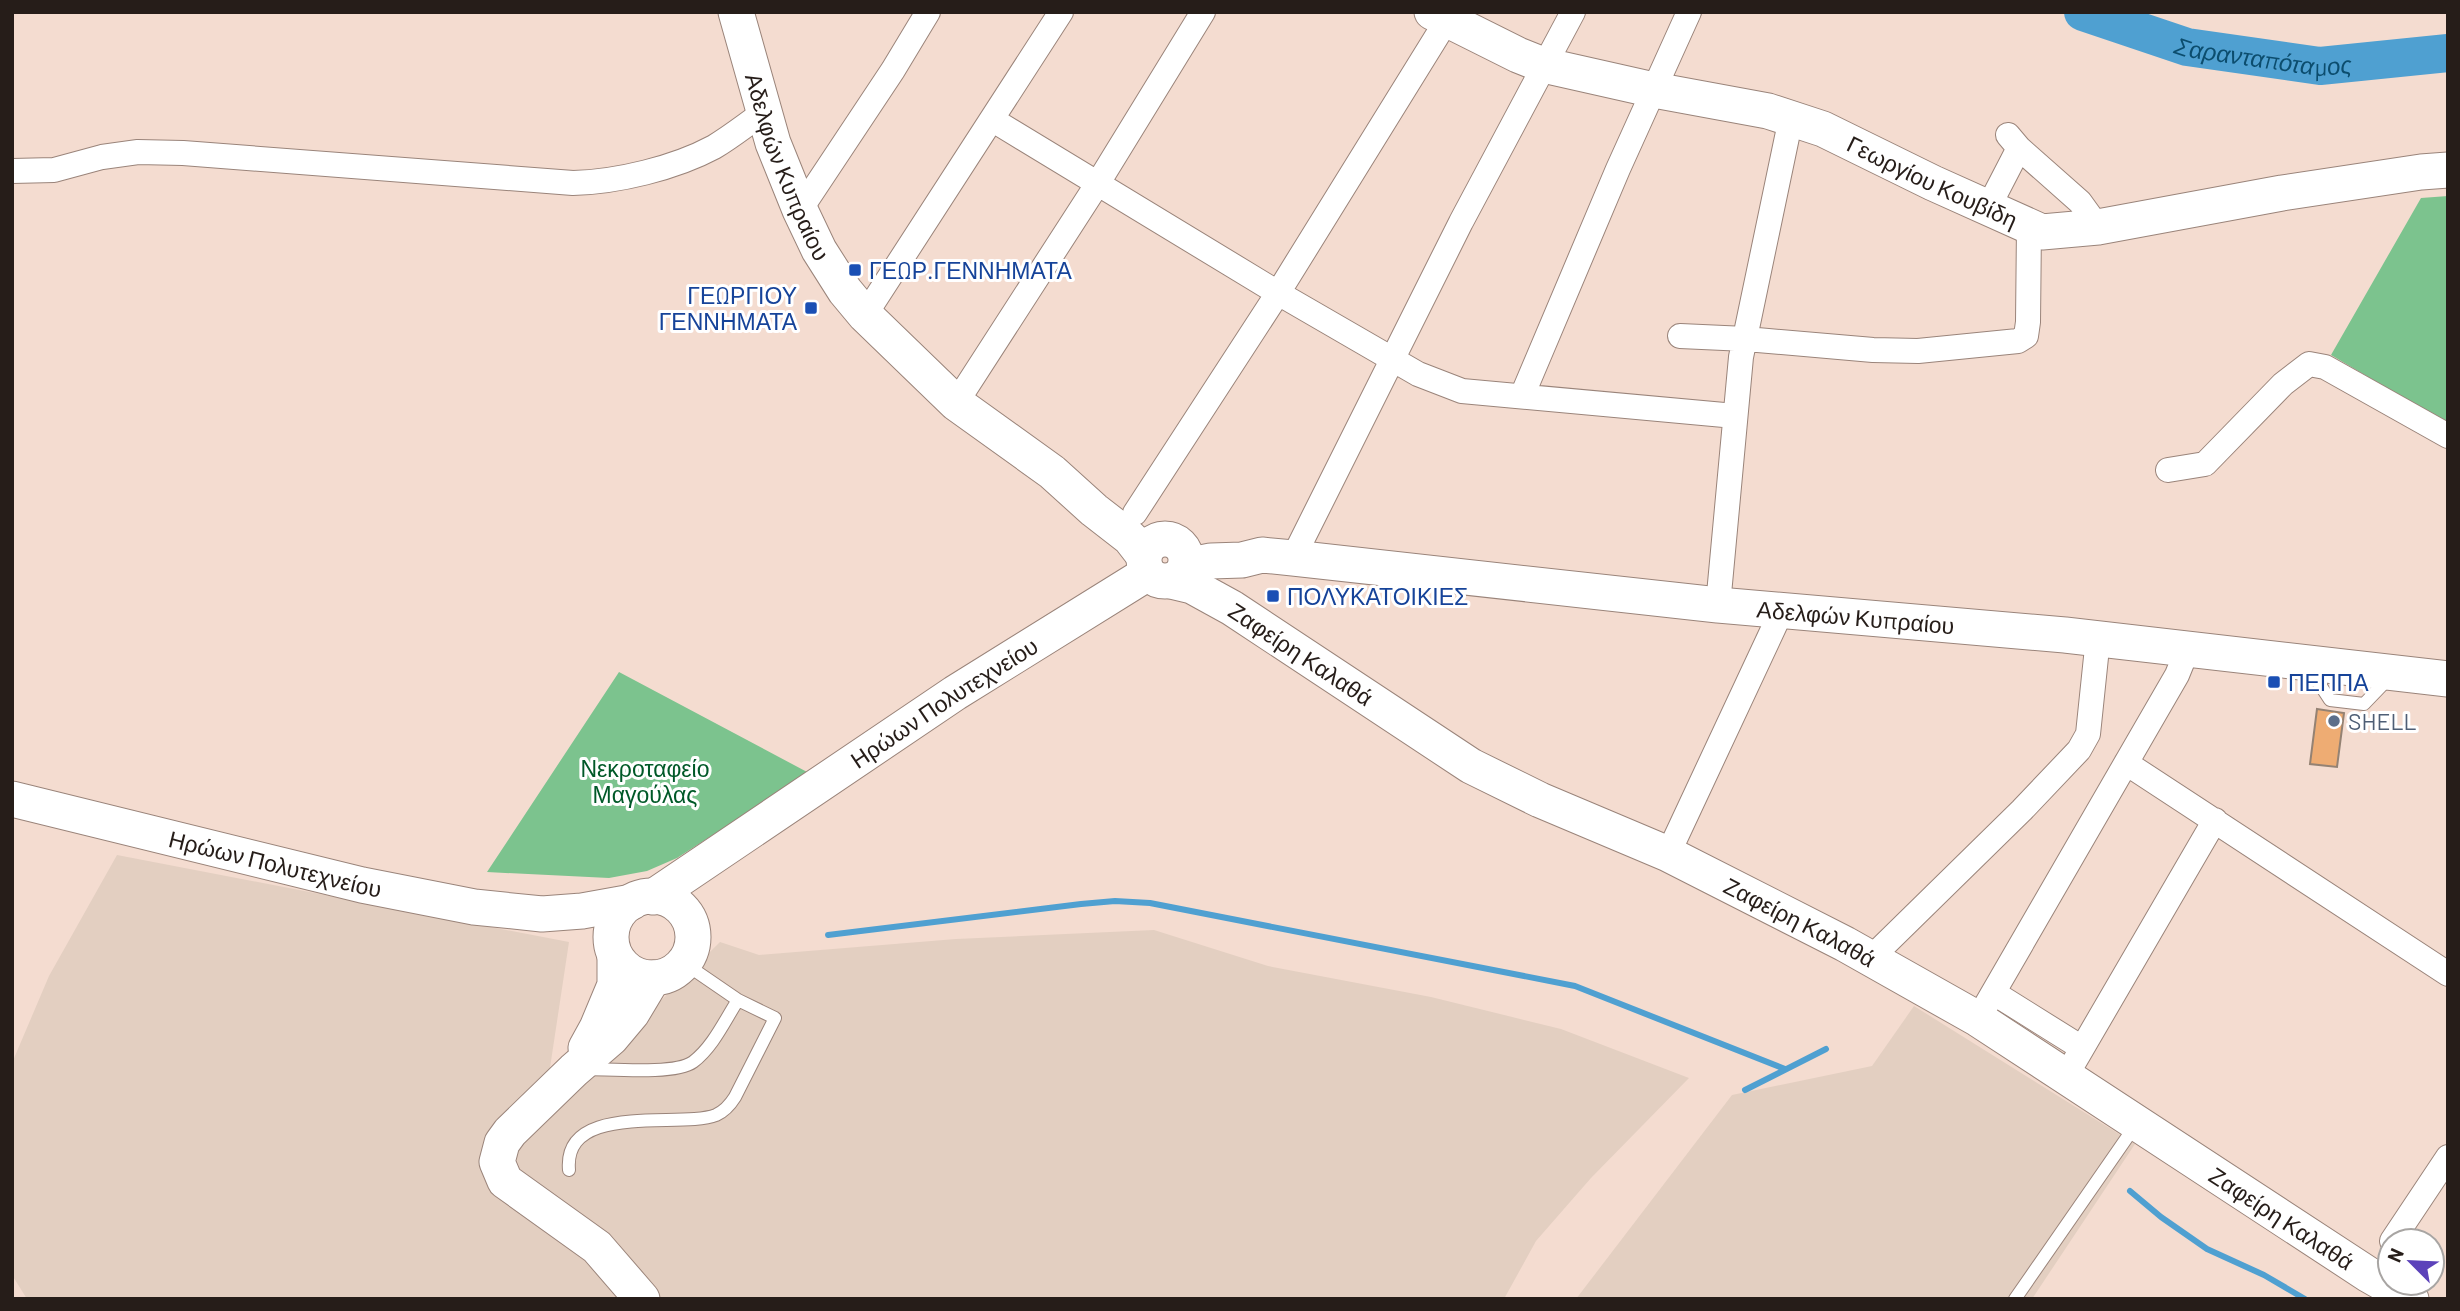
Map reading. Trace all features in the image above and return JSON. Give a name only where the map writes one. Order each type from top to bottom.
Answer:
[{"type":"main road","name":"Αδελφών Κυπραίου","points":[[736,12],[763,113],[800,211],[819,250],[845,291],[865,315],[956,403],[1052,472],[1130,538],[1164,559],[1211,561],[1277,556],[1718,605],[2098,638],[2448,679]]},
{"type":"main road","name":"Γεωργίου Κουβίδη","points":[[1440,16],[1543,65],[1654,90],[1768,110],[1823,129],[2042,232],[2098,227],[2282,193],[2448,170]]},
{"type":"main road","name":"Αδελφών Κυπραίου","points":[[1052,472],[1089,484],[1135,513],[1164,559]]},
{"type":"main road","points":[[1232,608],[1277,556]]},
{"type":"main road","name":"Ζαφείρη Καλαθά","points":[[1164,559],[1199,589],[1471,765],[1540,800],[1668,853],[1871,958],[1986,1006],[2074,1062],[2137,1123],[2369,1275],[2412,1299]]},
{"type":"main road","name":"Ηρώων Πολυτεχνείου","points":[[12,799],[362,885],[474,907],[542,914],[582,911],[643,899],[744,836],[956,693],[1164,559]]},
{"type":"main road","name":"Ηρώων Πολυτεχνείου","points":[[688,919],[692,895],[700,876],[720,854],[744,836]]},
{"type":"main road","points":[[574,1070],[597,1028],[615,985],[612,927],[623,908],[643,899],[674,903],[688,919],[692,942],[684,962],[670,974],[653,978],[638,976],[625,968],[614,952]]},
{"type":"main road","name":"Ηρώων Πολυτεχνείου","points":[[542,914],[580,929],[614,952]]},
{"type":"main road","points":[[642,1299],[597,1247],[505,1181],[497,1162],[502,1143],[521,1120],[611,1038],[632,1013],[653,978]]},
{"type":"street","points":[[800,211],[928,12]]},
{"type":"street","points":[[865,315],[1061,12]]},
{"type":"street","points":[[956,403],[1098,183],[1203,12]]},
{"type":"street","points":[[1277,556],[1391,361],[1573,12]]},
{"type":"street","points":[[1522,396],[1689,12]]},
{"type":"street","points":[[1135,513],[1278,293],[1440,16]]},
{"type":"street","points":[[12,171],[54,170],[102,157],[149,152],[573,183],[603,182],[686,159],[715,147],[763,113]]},
{"type":"street","points":[[1718,605],[1735,416],[1746,339],[1791,118]]},
{"type":"street","points":[[993,120],[1391,361],[1418,374],[1462,391],[1735,416]]},
{"type":"street","points":[[1988,208],[2014,141],[2080,202],[2098,227]]},
{"type":"street","points":[[1680,336],[1918,351],[2018,341],[2026,336],[2028,322],[2029,227]]},
{"type":"street","points":[[2168,470],[2205,464],[2283,384],[2309,364],[2325,368],[2376,394],[2448,436]]},
{"type":"street","points":[[1668,853],[1782,610]]},
{"type":"street","points":[[1871,958],[2022,810],[2079,750],[2088,734],[2098,638]]},
{"type":"street","points":[[1986,1006],[2177,675],[2188,648]]},
{"type":"street","points":[[2126,764],[2448,974]]},
{"type":"street","points":[[2074,1062],[2215,820]]},
{"type":"street","points":[[2401,1227],[2448,1157]]},
{"type":"street","points":[[2369,1275],[2376,1264]]},
{"type":"lane","points":[[569,1170],[570,1154],[576,1142],[590,1131],[605,1125],[659,1118],[703,1118],[727,1109],[735,1097],[775,1018],[738,1000],[684,962]]},
{"type":"lane","points":[[574,1070],[661,1070],[691,1064],[703,1053],[738,1000]]},
{"type":"lane","points":[[2015,1299],[2137,1123]]},
{"type":"shaded area","points":[[117,855],[569,942],[548,1081],[488,1150],[628,1299],[27,1299],[12,1275],[12,1063],[49,976]]},
{"type":"shaded area","points":[[1154,930],[1268,966],[1431,997],[1561,1029],[1689,1078],[1591,1178],[1536,1241],[1504,1299],[656,1299],[524,1179],[516,1158],[521,1139],[720,942],[759,955],[956,939]]},
{"type":"shaded area","points":[[1914,1006],[2135,1144],[2032,1299],[1576,1299],[1732,1095],[1872,1066]]},
{"type":"green space","points":[[2448,196],[2448,424],[2331,355],[2421,198]]},
{"type":"green space","name":"Νεκροταφείο Μαγούλας","points":[[619,672],[809,773],[677,858],[647,871],[609,878],[487,872]]},
{"type":"building","points":[[2317,709],[2344,713],[2337,767],[2310,764]]},
{"type":"waterway","name":"Σαρανταπόταμος","points":[[2083,12],[2187,47],[2320,66],[2448,53]]},
{"type":"waterway","points":[[828,935],[1081,904],[1115,901],[1150,903],[1575,986],[1785,1069]]},
{"type":"waterway","points":[[1745,1090],[1826,1049]]},
{"type":"waterway","points":[[2130,1191],[2161,1217],[2207,1249],[2264,1275],[2305,1299]]},
{"type":"place","name":"ΓΕΩΡ.ΓΕΝΝΗΜΑΤΑ","points":[[855,270]]},
{"type":"place","name":"ΓΕΩΡΓΙΟΥ ΓΕΝΝΗΜΑΤΑ","points":[[811,308]]},
{"type":"place","name":"ΠΟΛΥΚΑΤΟΙΚΙΕΣ","points":[[1273,596]]},
{"type":"place","name":"ΠΕΠΠΑ","points":[[2274,682]]},
{"type":"place","name":"SHELL","points":[[2334,721]]}]
